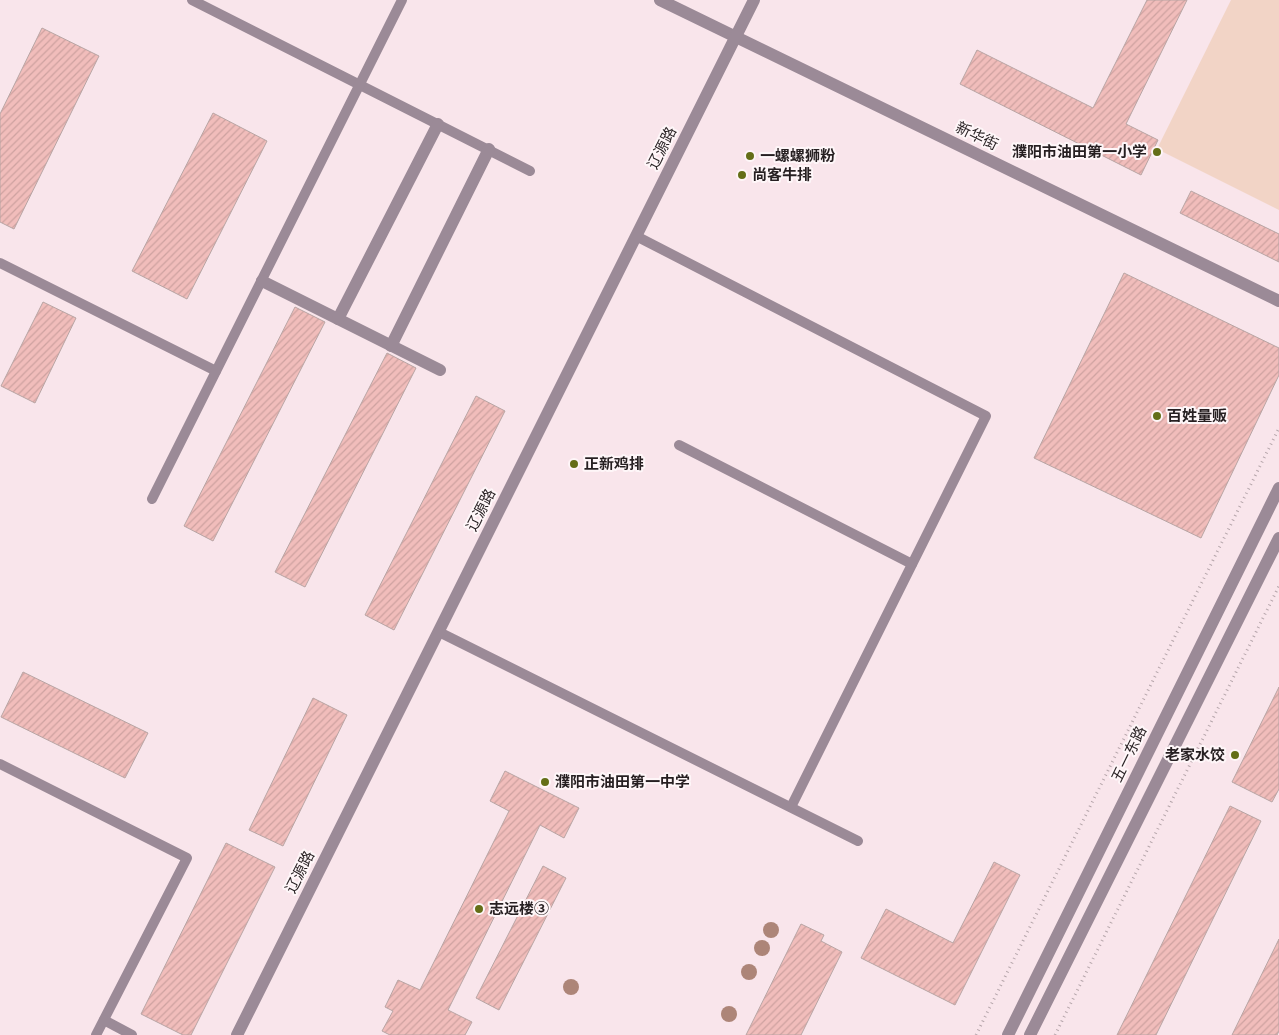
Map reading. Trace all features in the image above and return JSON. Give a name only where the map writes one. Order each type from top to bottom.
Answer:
[{"type":"street","name":"新华街","points":[[660,0],[1279,301]]},
{"type":"street","name":"辽源路","points":[[237,1035],[754,0]]},
{"type":"street","points":[[338,319],[438,124]]},
{"type":"street","points":[[391,346],[490,149]]},
{"type":"street","points":[[262,281],[440,370]]},
{"type":"street","name":"五一东路","points":[[1008,1035],[1279,488]]},
{"type":"street","points":[[1030,1035],[1279,538]]},
{"type":"lane","points":[[192,0],[490,149],[530,171]]},
{"type":"lane","points":[[152,499],[402,0]]},
{"type":"lane","points":[[636,236],[986,416],[791,807]]},
{"type":"lane","points":[[0,263],[216,371]]},
{"type":"lane","points":[[679,445],[912,564]]},
{"type":"lane","points":[[438,632],[858,841]]},
{"type":"lane","points":[[0,764],[187,858],[96,1035]]},
{"type":"lane","points":[[104,1020],[132,1035]]},
{"type":"path","points":[[976,1035],[1279,428]]},
{"type":"path","points":[[1055,1035],[1279,586]]},
{"type":"shaded area","points":[[1231,0],[1279,0],[1279,210],[1157,149]]},
{"type":"building","points":[[1147,0],[1187,0],[1126,124],[1158,140],[1141,175],[960,84],[977,50],[1093,108]]},
{"type":"building","points":[[42,28],[99,56],[14,229],[0,222],[0,114]]},
{"type":"building","points":[[213,113],[267,141],[187,299],[132,271]]},
{"type":"building","points":[[1191,191],[1279,234],[1279,262],[1180,213]]},
{"type":"building","name":"百姓量贩","points":[[1124,273],[1279,348],[1279,375],[1201,538],[1034,458]]},
{"type":"building","points":[[43,302],[76,318],[35,403],[1,386]]},
{"type":"building","points":[[295,307],[325,322],[213,541],[184,526]]},
{"type":"building","points":[[387,353],[416,368],[305,587],[275,572]]},
{"type":"building","points":[[476,396],[505,411],[394,630],[365,615]]},
{"type":"building","points":[[23,672],[148,733],[125,778],[1,717]]},
{"type":"building","points":[[1279,687],[1279,789],[1272,802],[1232,782]]},
{"type":"building","points":[[313,698],[347,715],[283,846],[249,830]]},
{"type":"building","name":"志远楼③","points":[[505,771],[579,808],[564,838],[540,825],[448,1010],[472,1022],[465,1035],[390,1035],[382,1031],[393,1011],[385,1007],[398,980],[420,990],[509,811],[490,801]]},
{"type":"building","points":[[1230,806],[1261,821],[1156,1035],[1117,1035]]},
{"type":"building","points":[[226,843],[275,867],[191,1035],[183,1035],[141,1014]]},
{"type":"building","points":[[994,862],[1020,875],[955,1005],[861,958],[886,909],[953,943]]},
{"type":"building","points":[[543,866],[566,878],[499,1010],[476,998]]},
{"type":"building","points":[[801,924],[824,935],[821,941],[842,952],[801,1035],[746,1035]]},
{"type":"building","points":[[1279,939],[1279,1031],[1277,1035],[1232,1035]]},
{"type":"place","name":"濮阳市油田第一小学","points":[[1157,152]]},
{"type":"place","name":"一螺螺狮粉","points":[[750,156]]},
{"type":"place","name":"尚客牛排","points":[[742,175]]},
{"type":"place","name":"百姓量贩","points":[[1157,416]]},
{"type":"place","name":"正新鸡排","points":[[574,464]]},
{"type":"place","name":"老家水饺","points":[[1235,755]]},
{"type":"place","name":"濮阳市油田第一中学","points":[[545,782]]},
{"type":"place","name":"志远楼③","points":[[479,909]]}]
